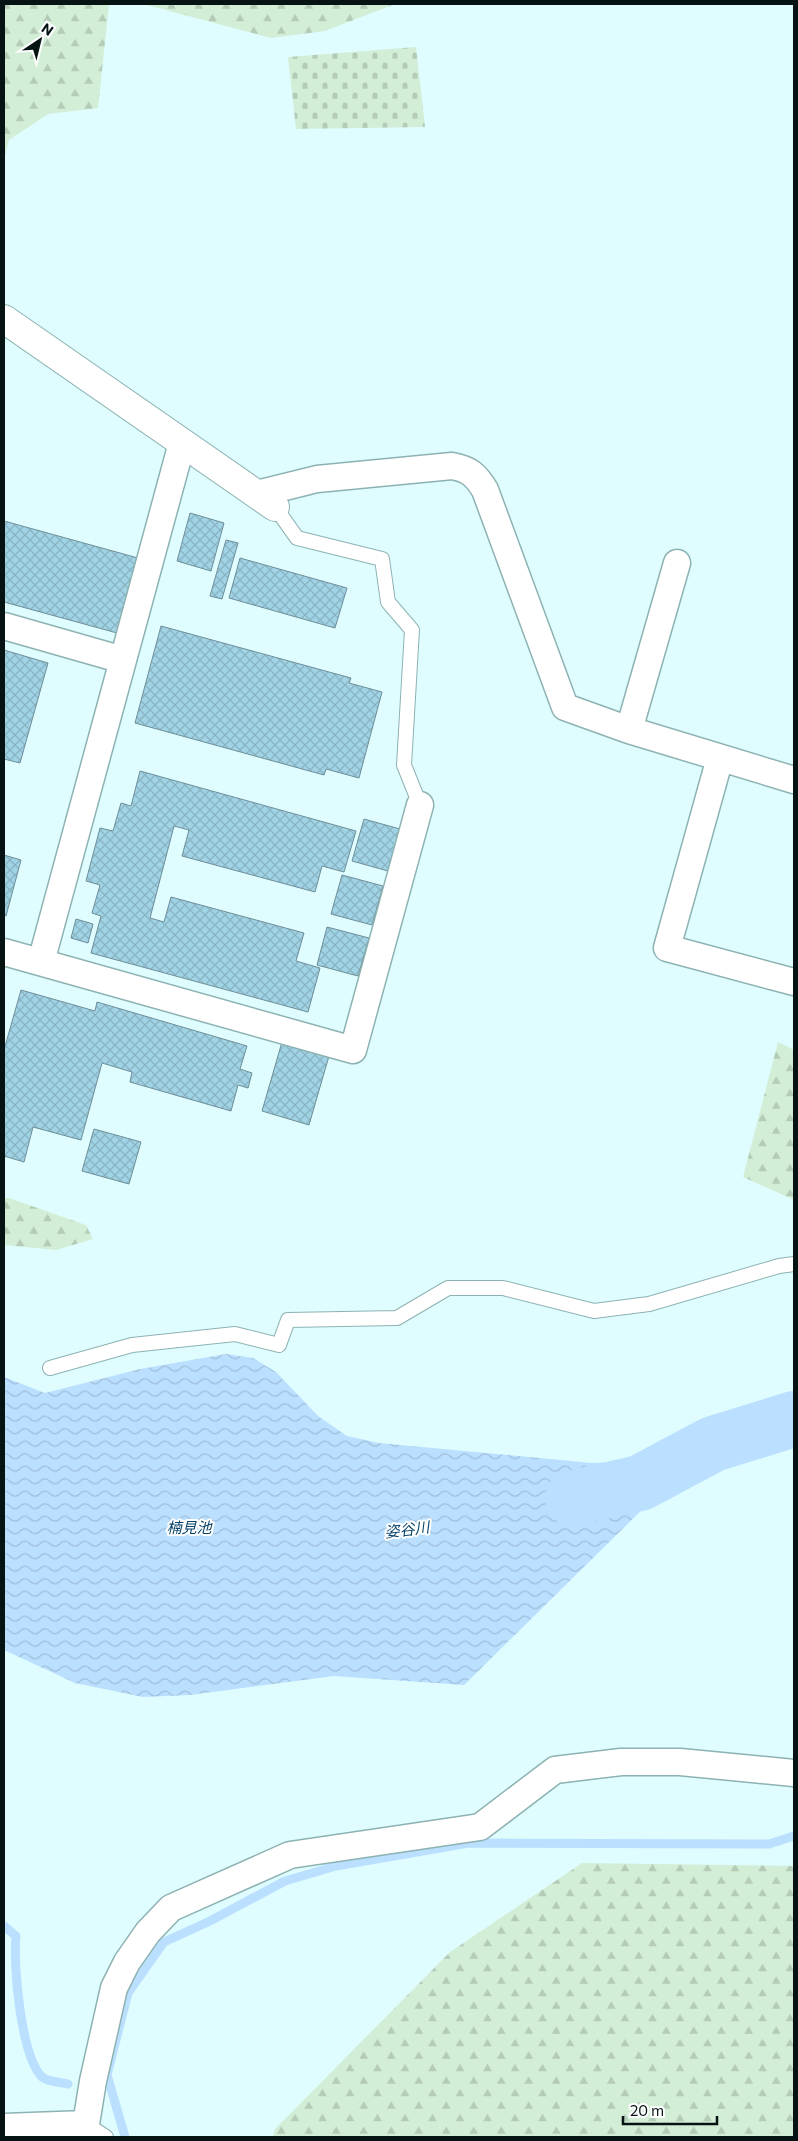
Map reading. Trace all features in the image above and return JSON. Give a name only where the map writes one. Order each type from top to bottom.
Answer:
[{"type":"street","points":[[4,319],[266,501],[317,479],[452,466],[465,469],[477,476],[485,490],[565,707],[629,730],[794,780]]},
{"type":"street","points":[[41,962],[182,443]]},
{"type":"street","points":[[629,730],[677,563]]},
{"type":"street","points":[[4,626],[123,660]]},
{"type":"street","points":[[720,758],[667,948],[794,982]]},
{"type":"street","points":[[4,952],[353,1050],[420,806]]},
{"type":"street","points":[[4,2127],[96,2131],[93,2081],[114,1988],[127,1962],[148,1932],[171,1908],[290,1855],[480,1827],[556,1770],[621,1762],[680,1762],[794,1774]]},
{"type":"lane","points":[[266,501],[297,538],[382,559],[388,602],[412,630],[404,766],[420,806]]},
{"type":"lane","points":[[50,1368],[132,1345],[235,1334],[279,1345],[288,1320],[397,1318],[448,1288],[503,1288],[594,1311],[649,1304],[779,1266],[794,1264]]},
{"type":"green space","points":[[4,4],[109,4],[98,108],[48,114],[9,140],[4,159]]},
{"type":"green space","points":[[143,4],[395,4],[325,31],[271,38]]},
{"type":"green space","points":[[416,47],[425,127],[296,129],[288,57]]},
{"type":"green space","points":[[778,1042],[794,1050],[794,1200],[743,1177]]},
{"type":"green space","points":[[4,1198],[9,1198],[86,1225],[93,1239],[56,1250],[4,1245]]},
{"type":"green space","points":[[582,1863],[794,1866],[794,2137],[273,2137],[275,2129],[450,1952]]},
{"type":"water","name":"楠見池","points":[[226,1354],[253,1358],[276,1372],[318,1416],[347,1436],[379,1443],[592,1463],[640,1461],[656,1496],[464,1685],[334,1676],[190,1695],[143,1697],[75,1683],[4,1650],[4,1377],[45,1393],[140,1369]]},
{"type":"building","points":[[190,513],[224,523],[211,571],[177,561]]},
{"type":"building","points":[[4,521],[138,558],[117,633],[4,602]]},
{"type":"building","points":[[226,540],[238,543],[222,599],[210,596]]},
{"type":"building","points":[[240,558],[347,588],[335,628],[229,598]]},
{"type":"building","points":[[161,626],[351,678],[349,683],[382,692],[359,778],[326,769],[324,775],[135,723]]},
{"type":"building","points":[[4,650],[48,663],[20,763],[4,759]]},
{"type":"building","points":[[140,771],[356,831],[344,872],[322,866],[315,892],[182,856],[189,830],[174,826],[150,918],[164,922],[171,897],[304,933],[296,961],[320,968],[308,1012],[91,953],[101,916],[92,913],[100,885],[86,881],[100,828],[113,831],[121,803],[131,806]]},
{"type":"building","points":[[364,819],[400,829],[388,871],[352,861]]},
{"type":"building","points":[[4,855],[21,860],[6,916],[4,915]]},
{"type":"building","points":[[342,875],[383,886],[372,925],[331,914]]},
{"type":"building","points":[[76,919],[93,924],[88,943],[71,938]]},
{"type":"building","points":[[327,927],[369,938],[358,976],[317,965]]},
{"type":"building","points":[[21,990],[95,1011],[97,1002],[247,1046],[240,1069],[252,1073],[248,1088],[238,1085],[231,1111],[130,1082],[132,1072],[102,1063],[81,1140],[33,1127],[24,1162],[4,1156],[4,1050]]},
{"type":"building","points":[[282,1042],[329,1056],[309,1125],[262,1111]]},
{"type":"building","points":[[94,1129],[141,1142],[129,1184],[82,1171]]},
{"type":"waterway","name":"姿谷川","points":[[573,1498],[640,1483],[713,1444],[794,1419]]},
{"type":"waterway","points":[[125,2137],[107,2075],[128,1993],[164,1942],[210,1921],[285,1881],[336,1866],[469,1843],[769,1844],[794,1836]]},
{"type":"waterway","points":[[4,1926],[16,1936],[17,1988],[20,2010],[29,2050],[35,2066],[45,2079],[68,2084]]}]
